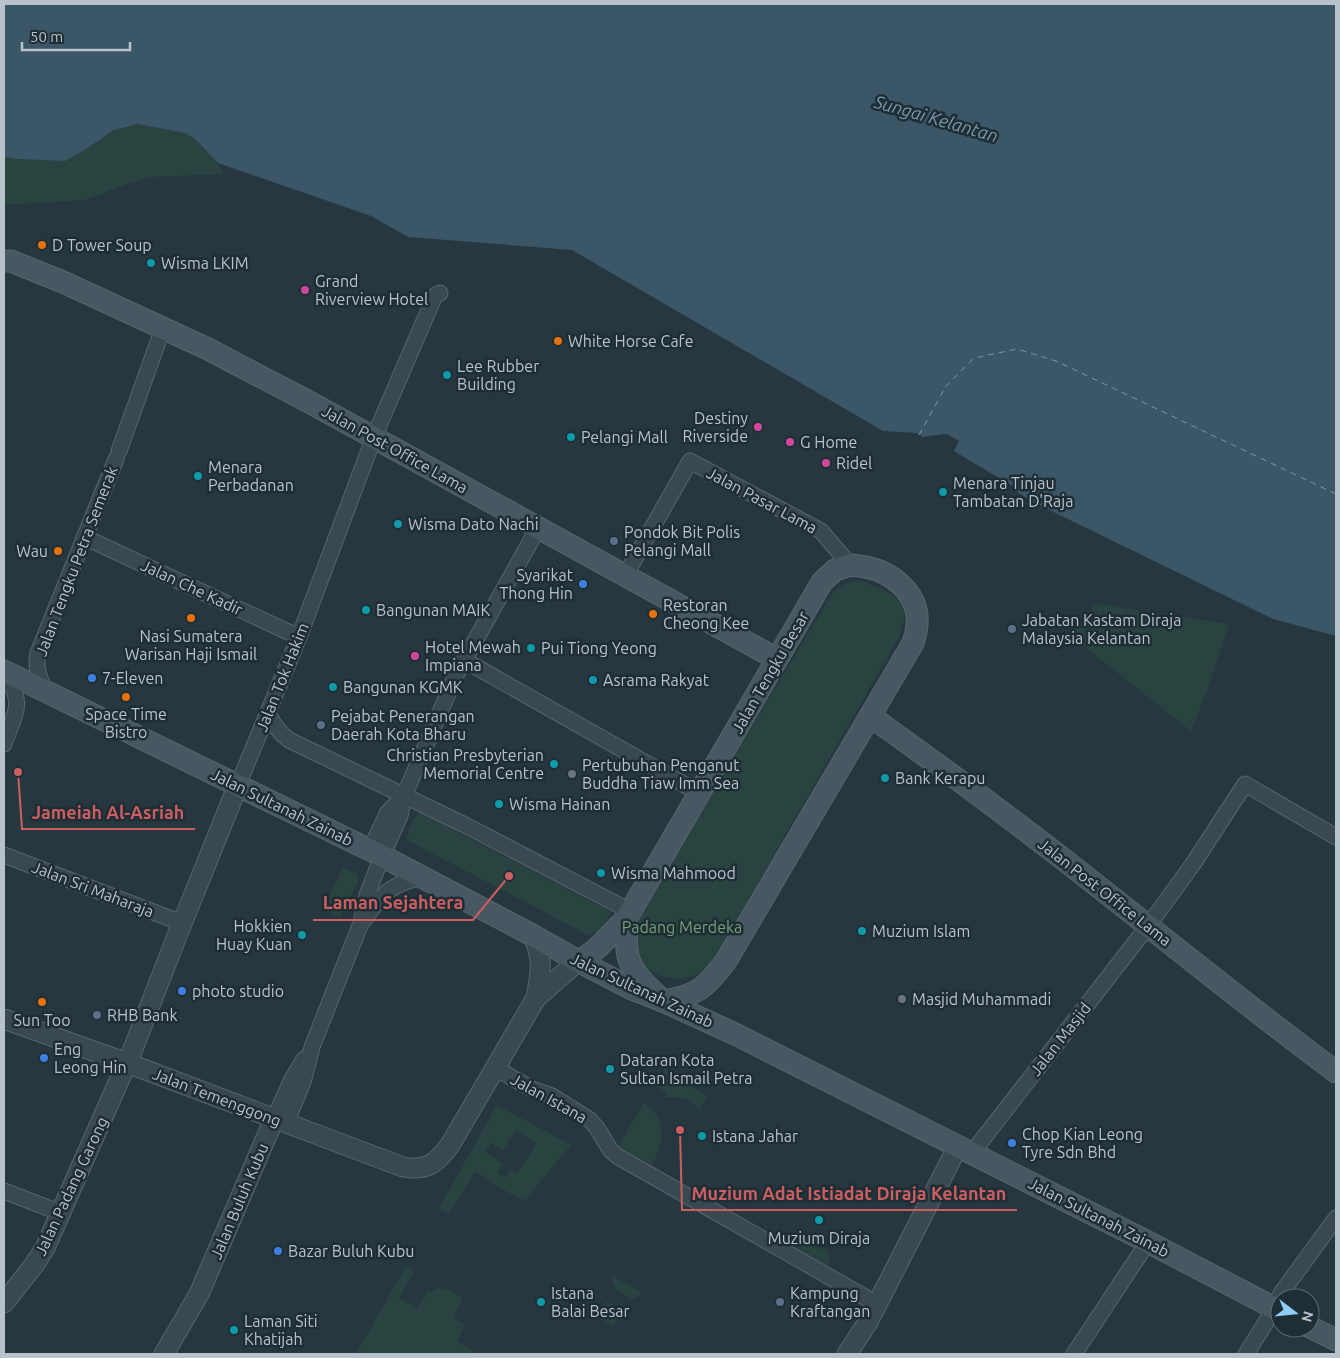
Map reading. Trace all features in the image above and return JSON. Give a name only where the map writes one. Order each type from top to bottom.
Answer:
[{"type":"main road","name":"Jalan Post Office Lama","points":[[4,260],[11,261],[63,282],[208,349],[777,659]]},
{"type":"main road","name":"Jalan Tengku Besar","points":[[578,961],[593,952],[628,915],[822,582],[835,570],[850,565]]},
{"type":"main road","points":[[628,915],[627,951],[630,963],[636,975],[662,1000],[681,998],[696,992],[716,975],[726,961],[913,643],[917,630],[918,615],[913,601],[906,590],[884,572],[868,567],[850,565]]},
{"type":"main road","name":"Jalan Sultanah Zainab","points":[[4,673],[376,853],[632,989],[662,1000],[737,1035],[1270,1305]]},
{"type":"main road","name":"Jalan Post Office Lama","points":[[870,716],[961,782],[1336,1072]]},
{"type":"main road","points":[[1320,1332],[1336,1340]]},
{"type":"street","name":"Jalan Tok Hakim","points":[[127,1063],[299,637],[374,438],[433,300],[440,293]]},
{"type":"street","name":"Jalan Tengku Petra Semerak","points":[[46,692],[36,670],[38,653],[117,455],[163,328]]},
{"type":"street","name":"Jalan Pasar Lama","points":[[625,576],[690,461],[821,531],[850,565]]},
{"type":"street","name":"Jalan Buluh Kubu","points":[[164,1354],[199,1294],[280,1121],[292,1079],[312,1047],[361,923],[376,853],[400,816],[404,796],[456,675],[538,528]]},
{"type":"street","name":"Jalan Che Kadir","points":[[84,537],[299,637]]},
{"type":"street","points":[[464,660],[699,793]]},
{"type":"street","points":[[4,673],[12,684],[18,702],[4,744]]},
{"type":"street","points":[[268,713],[277,730],[289,740],[467,826],[628,915]]},
{"type":"street","name":"Jalan Masjid","points":[[965,1150],[1148,926],[1193,864],[1245,784],[1336,837]]},
{"type":"street","name":"Jalan Sri Maharaja","points":[[4,855],[182,924]]},
{"type":"street","name":"Jalan Buluh Kubu","points":[[361,923],[388,890],[405,881],[422,877]]},
{"type":"street","points":[[534,936],[541,961],[536,998]]},
{"type":"street","points":[[495,1068],[536,998],[578,961]]},
{"type":"street","name":"Jalan Temenggong","points":[[4,1019],[127,1063],[403,1167],[417,1169],[430,1165],[450,1145],[495,1068]]},
{"type":"street","name":"Jalan Padang Garong","points":[[4,1303],[45,1248],[127,1063]]},
{"type":"street","name":"Jalan Istana","points":[[495,1068],[532,1089],[552,1096],[590,1120],[611,1151],[617,1156],[877,1304]]},
{"type":"street","points":[[847,1354],[865,1327],[965,1150]]},
{"type":"street","points":[[4,1191],[60,1213]]},
{"type":"street","points":[[1285,1288],[1336,1218]]},
{"type":"street","points":[[1074,1354],[1148,1242]]},
{"type":"street","points":[[1246,1354],[1270,1319]]},
{"type":"green space","points":[[138,124],[185,133],[195,139],[218,163],[223,174],[151,177],[85,200],[4,205],[4,157],[65,161],[115,130]]},
{"type":"green space","name":"Padang Merdeka","points":[[860,581],[887,591],[902,606],[904,616],[899,637],[709,965],[692,977],[673,978],[655,973],[641,962],[635,951],[636,925],[643,908],[830,597],[843,585]]},
{"type":"green space","points":[[1096,604],[1229,624],[1191,731],[1086,648],[1072,634]]},
{"type":"green space","points":[[420,813],[612,912],[596,932],[588,935],[407,840],[411,825]]},
{"type":"green space","points":[[343,867],[358,875],[359,880],[340,917],[323,908]]},
{"type":"green space","points":[[665,1068],[707,1096],[699,1109],[684,1098],[665,1097],[667,1093],[654,1086]]},
{"type":"green space","points":[[644,1103],[657,1117],[662,1132],[659,1148],[652,1165],[618,1147]]},
{"type":"green space","points":[[497,1105],[571,1145],[525,1200],[519,1199],[475,1172],[449,1214],[439,1208]],"holes":[[[516,1130],[536,1144],[517,1173],[510,1170],[505,1178],[497,1172],[502,1164],[485,1152],[491,1143],[503,1150]]]},
{"type":"green space","points":[[798,1239],[810,1239],[809,1242],[822,1250],[824,1247],[826,1249],[829,1256],[828,1266],[789,1244]]},
{"type":"green space","points":[[406,1266],[414,1271],[399,1298],[417,1309],[428,1290],[432,1293],[440,1288],[444,1288],[463,1298],[453,1318],[465,1325],[457,1341],[475,1354],[356,1354]]},
{"type":"green space","points":[[612,1276],[643,1294],[632,1299],[617,1290],[611,1279]]},
{"type":"green space","points":[[607,1302],[622,1311],[614,1325],[599,1318],[601,1309]]},
{"type":"water","name":"Sungai Kelantan","points":[[4,4],[1336,4],[1336,636],[1273,619],[1035,503],[1017,492],[1011,485],[953,451],[959,441],[946,434],[923,437],[916,433],[883,431],[572,250],[408,237],[371,216],[218,163],[195,139],[185,133],[138,124],[114,130],[65,161],[4,157]]},
{"type":"pier","points":[[916,433],[923,437],[946,434],[959,441],[954,451],[1011,486],[1010,488],[952,453],[951,450],[956,442],[946,436],[923,440],[914,435]]},
{"type":"ferry route","points":[[919,435],[946,386],[974,358],[1017,349],[1056,361],[1336,494]]},
{"type":"place","name":"D Tower Soup","points":[[42,245]]},
{"type":"place","name":"Wisma LKIM","points":[[151,263]]},
{"type":"place","name":"Grand Riverview Hotel","points":[[305,290]]},
{"type":"place","name":"White Horse Cafe","points":[[558,341]]},
{"type":"place","name":"Lee Rubber Building","points":[[447,375]]},
{"type":"place","name":"Destiny Riverside","points":[[758,427]]},
{"type":"place","name":"Pelangi Mall","points":[[571,437]]},
{"type":"place","name":"G Home","points":[[790,442]]},
{"type":"place","name":"Ridel","points":[[826,463]]},
{"type":"place","name":"Menara Perbadanan","points":[[198,476]]},
{"type":"place","name":"Menara Tinjau Tambatan D'Raja","points":[[943,492]]},
{"type":"place","name":"Wisma Dato Nachi","points":[[398,524]]},
{"type":"place","name":"Pondok Bit Polis Pelangi Mall","points":[[614,541]]},
{"type":"place","name":"Wau","points":[[58,551]]},
{"type":"place","name":"Syarikat Thong Hin","points":[[583,584]]},
{"type":"place","name":"Bangunan MAIK","points":[[366,610]]},
{"type":"place","name":"Restoran Cheong Kee","points":[[653,614]]},
{"type":"place","name":"Nasi Sumatera Warisan Haji Ismail","points":[[191,618]]},
{"type":"place","name":"Jabatan Kastam Diraja Malaysia Kelantan","points":[[1012,629]]},
{"type":"place","name":"Pui Tiong Yeong","points":[[531,648]]},
{"type":"place","name":"Hotel Mewah Impiana","points":[[415,656]]},
{"type":"place","name":"7-Eleven","points":[[92,678]]},
{"type":"place","name":"Asrama Rakyat","points":[[593,680]]},
{"type":"place","name":"Bangunan KGMK","points":[[333,687]]},
{"type":"place","name":"Space Time Bistro","points":[[126,697]]},
{"type":"place","name":"Pejabat Penerangan Daerah Kota Bharu","points":[[321,725]]},
{"type":"place","name":"Christian Presbyterian Memorial Centre","points":[[554,764]]},
{"type":"place","name":"Jameiah Al-Asriah","points":[[18,772]]},
{"type":"place","name":"Pertubuhan Penganut Buddha Tiaw Imm Sea","points":[[572,774]]},
{"type":"place","name":"Bank Kerapu","points":[[885,778]]},
{"type":"place","name":"Wisma Hainan","points":[[499,804]]},
{"type":"place","name":"Wisma Mahmood","points":[[601,873]]},
{"type":"place","name":"Laman Sejahtera","points":[[509,876]]},
{"type":"place","name":"Muzium Islam","points":[[862,931]]},
{"type":"place","name":"Hokkien Huay Kuan","points":[[302,935]]},
{"type":"place","name":"photo studio","points":[[182,991]]},
{"type":"place","name":"Masjid Muhammadi","points":[[902,999]]},
{"type":"place","name":"Sun Too","points":[[42,1002]]},
{"type":"place","name":"RHB Bank","points":[[97,1015]]},
{"type":"place","name":"Eng Leong Hin","points":[[44,1058]]},
{"type":"place","name":"Dataran Kota Sultan Ismail Petra","points":[[610,1069]]},
{"type":"place","name":"Muzium Adat Istiadat Diraja Kelantan","points":[[680,1130]]},
{"type":"place","name":"Istana Jahar","points":[[702,1136]]},
{"type":"place","name":"Chop Kian Leong Tyre Sdn Bhd","points":[[1012,1143]]},
{"type":"place","name":"Muzium Diraja","points":[[819,1220]]},
{"type":"place","name":"Bazar Buluh Kubu","points":[[278,1251]]},
{"type":"place","name":"Istana Balai Besar","points":[[541,1302]]},
{"type":"place","name":"Kampung Kraftangan","points":[[780,1302]]},
{"type":"place","name":"Laman Siti Khatijah","points":[[234,1330]]}]
